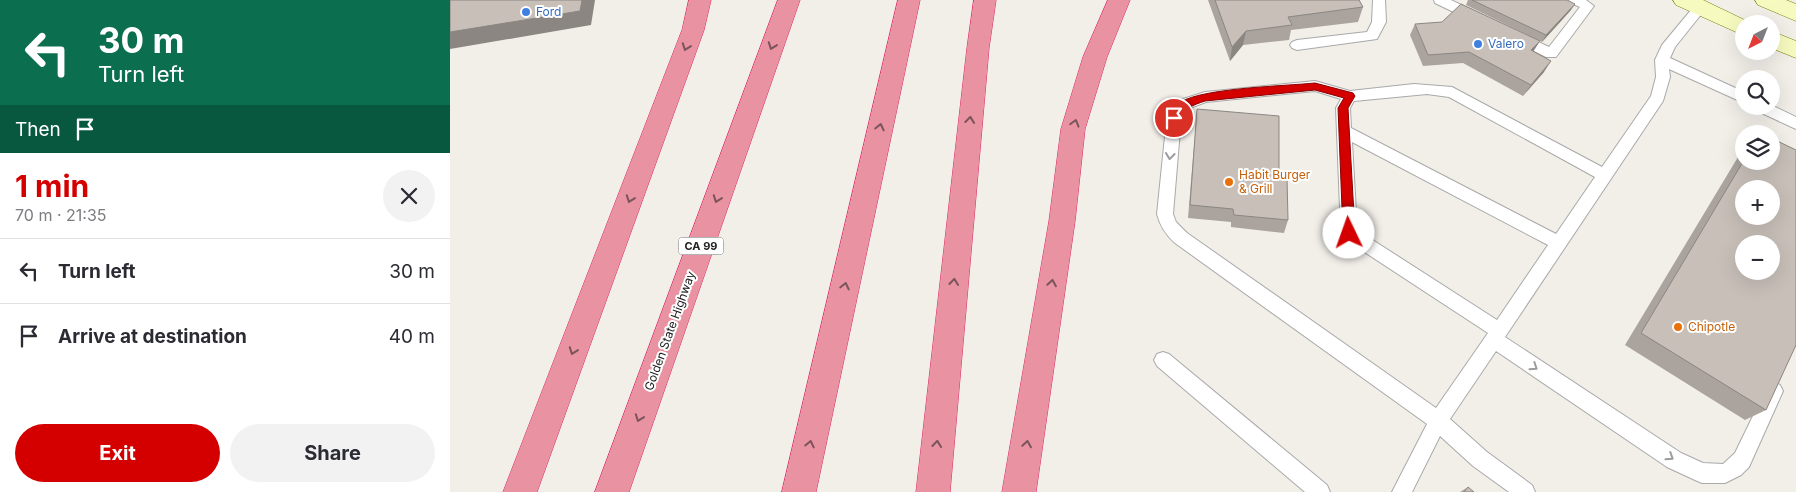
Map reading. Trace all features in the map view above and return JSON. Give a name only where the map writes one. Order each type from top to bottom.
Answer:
[{"type":"highway","points":[[520,492],[689,39],[700,0]]},
{"type":"highway","name":"Golden State Highway","points":[[612,492],[789,0]]},
{"type":"highway","points":[[799,492],[908,0]]},
{"type":"highway","points":[[932,492],[978,48],[986,0]]},
{"type":"highway","points":[[1019,492],[1062,221],[1073,129],[1095,57],[1119,0]]},
{"type":"street","points":[[1766,0],[1796,13]]},
{"type":"street","points":[[1692,4],[1735,23]]},
{"type":"street","points":[[1780,43],[1796,50]]},
{"type":"lane","points":[[1297,45],[1372,36],[1379,22],[1379,0]]},
{"type":"lane","points":[[1440,0],[1488,23]]},
{"type":"lane","points":[[1503,31],[1551,54],[1588,6],[1575,0]]},
{"type":"lane","points":[[1402,492],[1438,422],[1658,97],[1663,77],[1662,60],[1692,4]]},
{"type":"lane","points":[[1662,60],[1735,94]]},
{"type":"lane","points":[[1525,492],[1480,459],[1438,422],[1172,231],[1165,214],[1174,118],[1178,110],[1185,104],[1205,97],[1315,86],[1350,96],[1439,88],[1452,92],[1604,175]]},
{"type":"lane","points":[[1350,96],[1343,108],[1349,233],[1674,460],[1702,473],[1715,474],[1725,473],[1742,460],[1779,379]]},
{"type":"lane","points":[[1779,115],[1796,123]]},
{"type":"lane","points":[[1344,131],[1559,243]]},
{"type":"lane","points":[[1163,360],[1320,492]]},
{"type":"building","points":[[450,0],[582,0],[580,11],[450,32]]},
{"type":"building","points":[[1215,0],[1359,0],[1363,7],[1288,17],[1292,25],[1246,31],[1232,47]]},
{"type":"building","points":[[1472,0],[1567,0],[1575,4],[1546,35]]},
{"type":"building","points":[[1461,4],[1540,41],[1531,50],[1551,61],[1531,85],[1469,52],[1428,55],[1415,24],[1442,22]]},
{"type":"building","points":[[1197,109],[1279,116],[1279,176],[1287,177],[1288,220],[1234,215],[1233,209],[1190,205]]},
{"type":"building","points":[[1780,142],[1796,150],[1796,345],[1766,410],[1641,333],[1738,170],[1780,170]]},
{"type":"building","points":[[1468,487],[1474,492],[1464,492]]},
{"type":"place","name":"Ford","points":[[526,12]]},
{"type":"place","name":"Valero","points":[[1478,44]]},
{"type":"place","name":"Habit Burger & Grill","points":[[1229,182]]},
{"type":"place","name":"Chipotle","points":[[1678,327]]},
{"type":"route","points":[[1174,118],[1178,110],[1185,104],[1205,97],[1315,86],[1350,96],[1343,108],[1349,233]]}]
